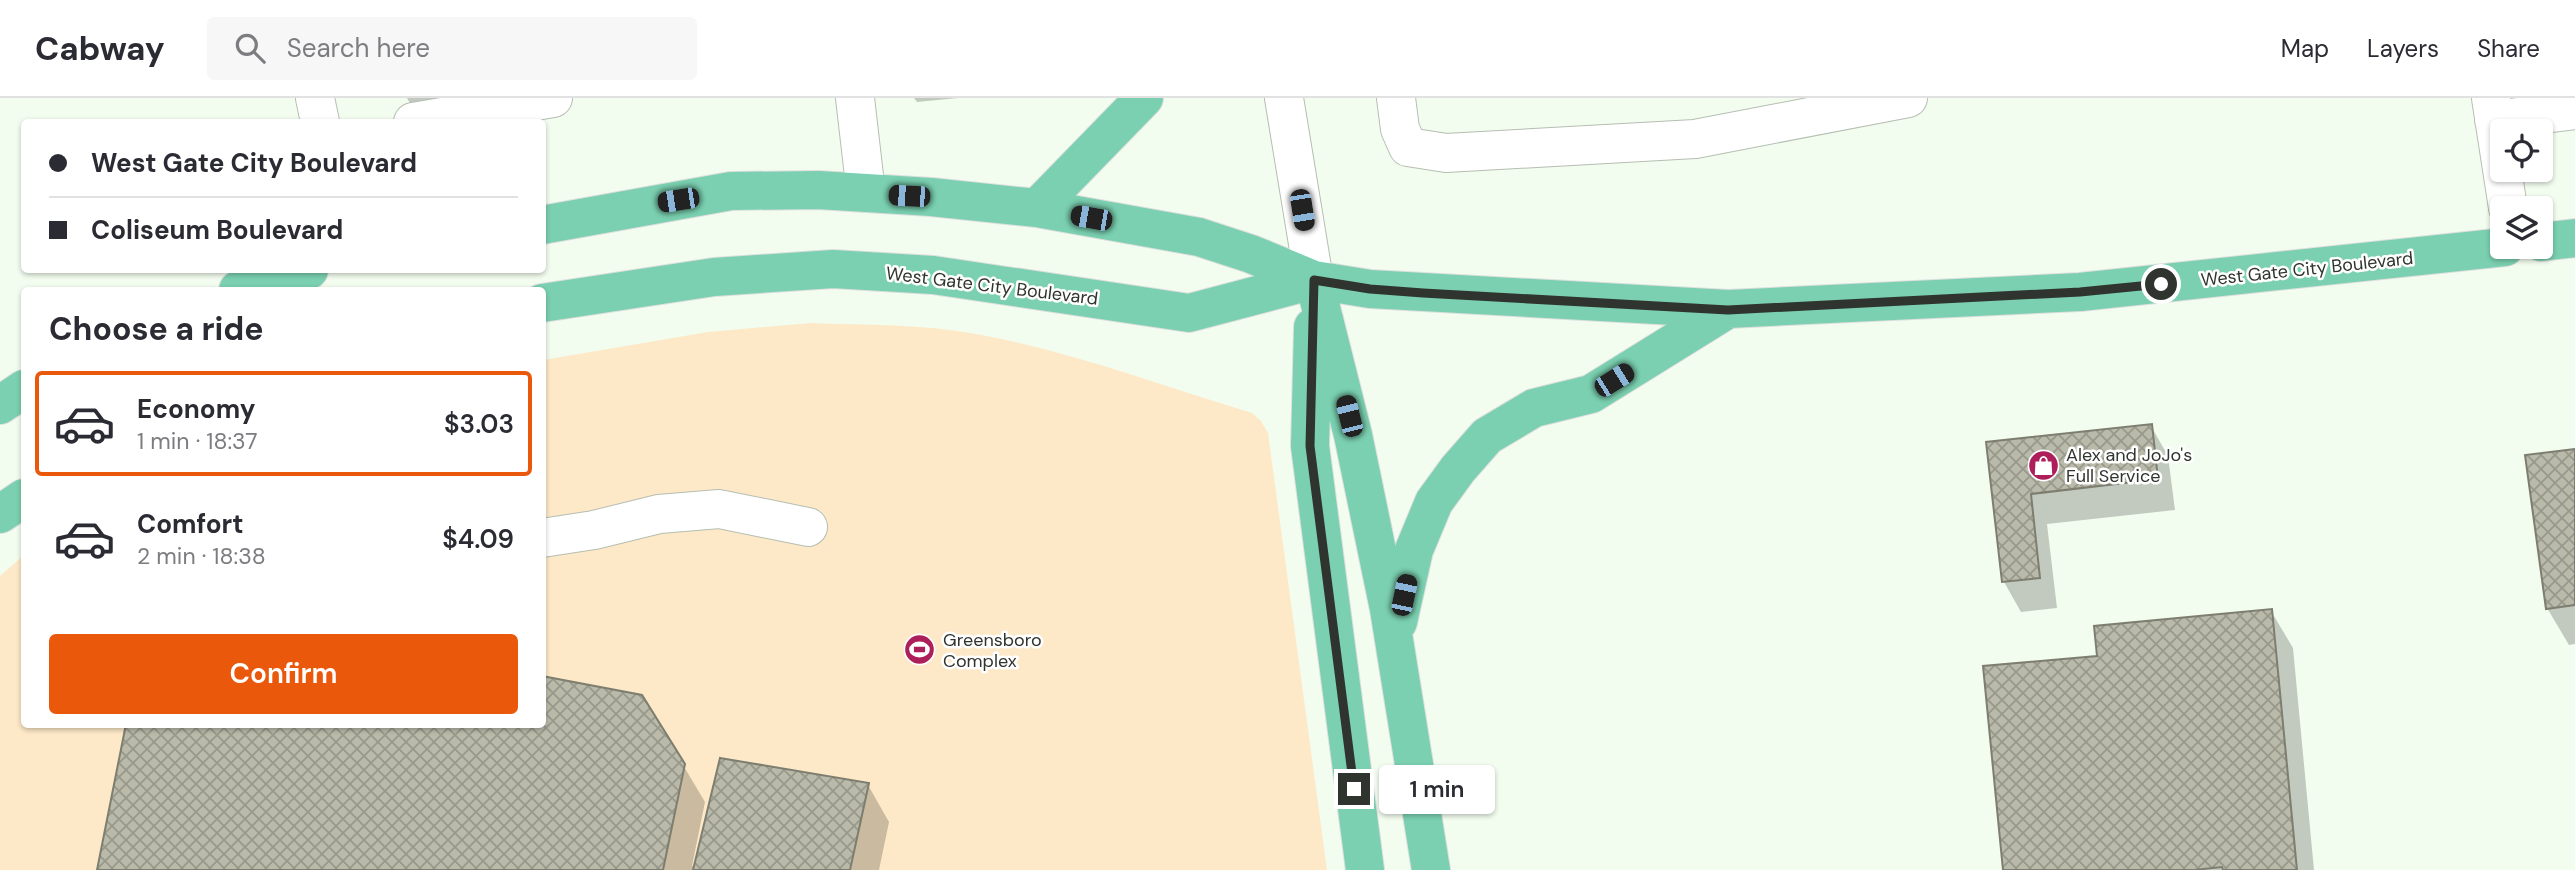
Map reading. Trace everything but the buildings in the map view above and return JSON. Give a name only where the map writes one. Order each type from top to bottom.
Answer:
[{"type":"main road","points":[[1037,208],[1144,98]]},
{"type":"main road","name":"West Gate City Boulevard","points":[[546,224],[731,191],[818,190],[866,193],[1037,208],[1199,237],[1251,254],[1314,280],[1370,289],[1728,310],[2080,292],[2490,249]]},
{"type":"main road","points":[[2553,241],[2575,238]]},
{"type":"main road","name":"West Gate City Boulevard","points":[[546,302],[714,277],[833,269],[933,275],[1189,313],[1314,280]]},
{"type":"main road","points":[[249,287],[298,273]]},
{"type":"main road","points":[[1314,280],[1353,435],[1394,641],[1431,870]]},
{"type":"main road","points":[[1314,280],[1310,446],[1365,870]]},
{"type":"main road","points":[[1394,641],[1414,550],[1434,502],[1487,436],[1534,408],[1591,394],[1728,310]]},
{"type":"main road","points":[[0,405],[21,391]]},
{"type":"main road","points":[[0,514],[21,500]]},
{"type":"street","points":[[315,98],[319,119]]},
{"type":"street","points":[[430,119],[553,98]]},
{"type":"street","points":[[855,98],[866,193]]},
{"type":"street","points":[[1284,98],[1314,280]]},
{"type":"street","points":[[1396,98],[1400,129],[1408,147],[1446,153],[1695,139],[1908,98]]},
{"type":"street","points":[[2506,196],[2492,109],[2575,110]]},
{"type":"street","points":[[546,537],[594,530],[659,514],[719,509],[808,527]]},
{"type":"shaded area","name":"Greensboro Complex","points":[[811,323],[935,328],[976,334],[1080,359],[1252,413],[1268,433],[1327,870],[0,870],[0,576],[21,558],[21,728],[546,728],[546,359],[708,332]]},
{"type":"place","name":"Alex and JoJo's Full Service","points":[[2043,465]]},
{"type":"place","name":"Greensboro Complex","points":[[920,650]]},
{"type":"route","points":[[1354,789],[1310,446],[1314,280],[1370,289],[1423,293],[1728,310],[2080,292],[2161,284]]}]
